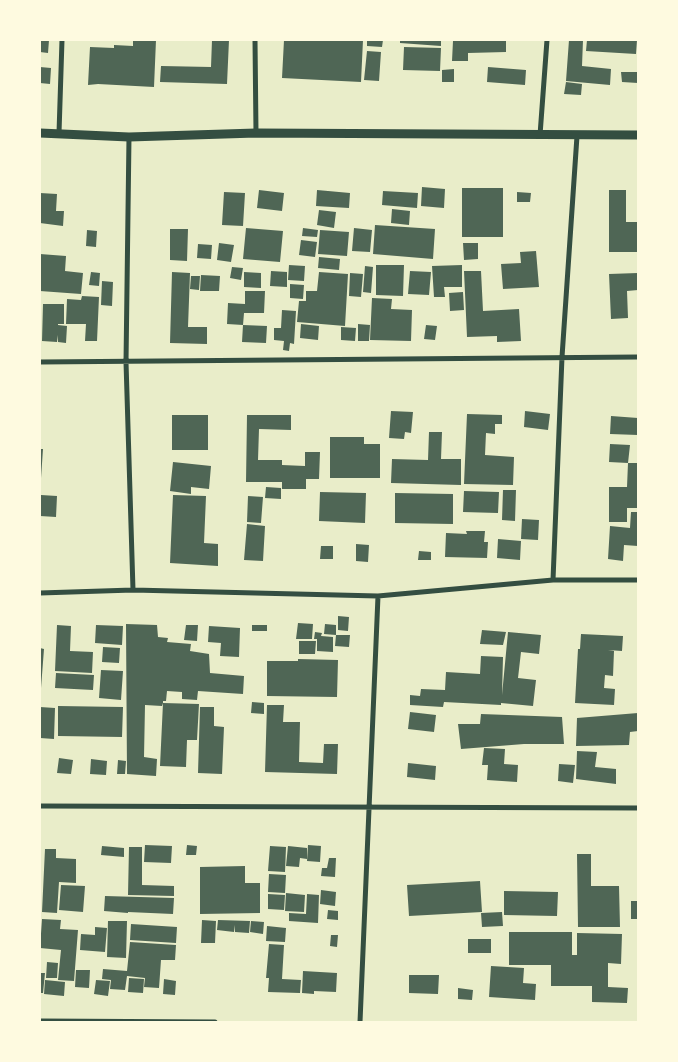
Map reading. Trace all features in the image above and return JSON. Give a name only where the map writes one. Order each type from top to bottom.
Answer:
[{"type":"street","points":[[60,133],[62,40]]},
{"type":"street","points":[[255,40],[256,133]]},
{"type":"street","points":[[540,135],[547,40]]},
{"type":"street","points":[[40,133],[129,136],[256,133],[638,135]]},
{"type":"street","points":[[129,136],[126,362],[133,590]]},
{"type":"street","points":[[553,580],[562,357],[578,136]]},
{"type":"street","points":[[40,362],[638,357]]},
{"type":"street","points":[[40,593],[133,590],[378,596],[553,580],[638,580]]},
{"type":"street","points":[[360,1022],[378,596]]},
{"type":"street","points":[[40,806],[638,808]]},
{"type":"street","points":[[40,1022],[215,1022]]},
{"type":"building","points":[[40,40],[49,40],[48,53],[40,52]]},
{"type":"building","points":[[133,40],[156,40],[154,87],[88,85],[90,47],[114,48],[114,45],[133,46]]},
{"type":"building","points":[[212,40],[229,40],[227,84],[160,82],[161,66],[211,67]]},
{"type":"building","points":[[284,40],[363,40],[361,82],[282,78]]},
{"type":"building","points":[[367,40],[383,40],[382,47],[367,46]]},
{"type":"building","points":[[400,40],[441,40],[441,46],[400,43]]},
{"type":"building","points":[[506,40],[506,52],[468,53],[468,61],[452,61],[453,41]]},
{"type":"building","points":[[569,40],[583,40],[582,66],[611,69],[610,85],[566,81]]},
{"type":"building","points":[[587,40],[637,40],[636,54],[586,51]]},
{"type":"building","points":[[404,47],[441,48],[440,71],[403,70]]},
{"type":"building","points":[[367,51],[381,52],[379,81],[364,80]]},
{"type":"building","points":[[40,67],[51,68],[50,84],[40,83]]},
{"type":"building","points":[[488,67],[526,70],[525,85],[487,82]]},
{"type":"building","points":[[454,69],[454,82],[442,82],[442,70]]},
{"type":"building","points":[[621,72],[638,72],[638,83],[622,82]]},
{"type":"building","points":[[566,82],[582,84],[581,95],[564,94]]},
{"type":"building","points":[[422,187],[445,189],[444,208],[421,206]]},
{"type":"building","points":[[462,188],[503,188],[503,237],[462,237]]},
{"type":"building","points":[[259,190],[284,193],[282,211],[257,208]]},
{"type":"building","points":[[317,190],[350,193],[349,208],[316,206]]},
{"type":"building","points":[[609,190],[626,190],[626,222],[638,222],[638,252],[609,252]]},
{"type":"building","points":[[383,191],[418,193],[417,208],[382,205]]},
{"type":"building","points":[[224,192],[245,193],[243,226],[222,225]]},
{"type":"building","points":[[517,192],[531,193],[530,202],[517,202]]},
{"type":"building","points":[[40,193],[57,194],[56,211],[64,211],[63,226],[40,223]]},
{"type":"building","points":[[392,209],[410,211],[409,225],[391,223]]},
{"type":"building","points":[[319,210],[336,212],[334,228],[317,225]]},
{"type":"building","points":[[375,225],[435,229],[433,259],[373,254]]},
{"type":"building","points":[[246,228],[283,231],[280,262],[243,259]]},
{"type":"building","points":[[303,228],[318,230],[317,237],[302,236]]},
{"type":"building","points":[[354,228],[372,230],[370,252],[352,251]]},
{"type":"building","points":[[170,229],[188,229],[187,261],[170,260]]},
{"type":"building","points":[[87,230],[97,231],[96,247],[86,246]]},
{"type":"building","points":[[320,230],[349,232],[347,256],[318,254]]},
{"type":"building","points":[[301,240],[317,242],[315,257],[299,255]]},
{"type":"building","points":[[219,243],[234,245],[231,262],[217,260]]},
{"type":"building","points":[[463,243],[478,243],[478,259],[464,260]]},
{"type":"building","points":[[198,244],[212,245],[211,259],[197,258]]},
{"type":"building","points":[[536,251],[539,287],[503,289],[501,264],[521,263],[520,252]]},
{"type":"building","points":[[40,254],[66,256],[65,271],[83,273],[81,294],[40,291]]},
{"type":"building","points":[[319,257],[340,259],[339,270],[318,268]]},
{"type":"building","points":[[289,265],[305,266],[304,281],[288,280]]},
{"type":"building","points":[[376,265],[404,265],[403,296],[376,295]]},
{"type":"building","points":[[462,265],[462,287],[444,287],[445,297],[434,297],[432,266]]},
{"type":"building","points":[[365,266],[373,267],[371,293],[363,292]]},
{"type":"building","points":[[232,267],[243,268],[241,280],[230,278]]},
{"type":"building","points":[[271,271],[287,272],[287,287],[270,286]]},
{"type":"building","points":[[410,271],[431,272],[429,295],[408,294]]},
{"type":"building","points":[[464,271],[481,271],[483,311],[519,309],[521,341],[497,342],[497,336],[467,337]]},
{"type":"building","points":[[91,272],[100,273],[99,286],[89,285]]},
{"type":"building","points":[[172,272],[190,273],[188,327],[207,327],[207,344],[170,343]]},
{"type":"building","points":[[244,272],[261,273],[261,288],[244,287]]},
{"type":"building","points":[[319,272],[348,274],[345,326],[297,322],[299,301],[306,301],[306,291],[317,291]]},
{"type":"building","points":[[350,273],[363,274],[361,297],[349,296]]},
{"type":"building","points":[[638,273],[638,290],[627,291],[628,318],[611,319],[609,274]]},
{"type":"building","points":[[201,275],[220,276],[219,291],[200,291]]},
{"type":"building","points":[[191,276],[200,276],[199,290],[190,289]]},
{"type":"building","points":[[102,281],[113,282],[112,306],[101,305]]},
{"type":"building","points":[[290,284],[304,285],[303,299],[290,298]]},
{"type":"building","points":[[245,291],[265,291],[264,313],[244,313],[243,325],[227,324],[228,303],[245,304]]},
{"type":"building","points":[[463,292],[464,310],[450,311],[449,293]]},
{"type":"building","points":[[82,296],[99,297],[97,341],[85,341],[86,324],[66,324],[67,299],[81,300]]},
{"type":"building","points":[[372,298],[392,299],[391,309],[412,310],[411,341],[370,340]]},
{"type":"building","points":[[43,304],[64,304],[64,324],[58,325],[67,326],[66,343],[58,342],[58,335],[57,342],[42,341]]},
{"type":"building","points":[[282,310],[296,311],[294,344],[290,343],[289,351],[283,350],[284,341],[274,340],[274,328],[281,328]]},
{"type":"building","points":[[301,324],[319,326],[318,340],[300,338]]},
{"type":"building","points":[[358,324],[370,325],[369,341],[358,341]]},
{"type":"building","points":[[243,325],[267,326],[266,343],[242,342]]},
{"type":"building","points":[[426,325],[437,326],[435,340],[424,339]]},
{"type":"building","points":[[341,327],[356,328],[355,341],[341,340]]},
{"type":"building","points":[[391,411],[413,412],[411,433],[405,432],[404,439],[389,438]]},
{"type":"building","points":[[525,411],[550,414],[548,430],[524,427]]},
{"type":"building","points":[[467,414],[502,415],[502,424],[495,424],[495,434],[486,433],[485,455],[514,457],[513,485],[464,484]]},
{"type":"building","points":[[172,415],[208,415],[208,450],[172,450]]},
{"type":"building","points":[[247,415],[291,415],[291,430],[259,429],[258,460],[282,460],[282,465],[305,466],[305,452],[320,452],[319,479],[306,479],[306,489],[282,489],[282,482],[246,482]]},
{"type":"building","points":[[611,416],[638,418],[638,435],[610,434]]},
{"type":"building","points":[[429,432],[442,432],[441,459],[461,459],[461,485],[391,483],[392,459],[428,460]]},
{"type":"building","points":[[330,437],[364,437],[364,444],[380,444],[380,478],[330,478]]},
{"type":"building","points":[[610,444],[630,445],[628,463],[609,462]]},
{"type":"building","points":[[40,449],[43,449],[41,478],[40,478]]},
{"type":"building","points":[[173,462],[211,466],[209,489],[191,487],[191,494],[170,491]]},
{"type":"building","points":[[628,463],[638,463],[638,508],[627,508],[627,522],[609,522],[609,487],[627,487]]},
{"type":"building","points":[[266,487],[281,488],[281,499],[265,498]]},
{"type":"building","points":[[503,490],[516,490],[515,521],[502,520]]},
{"type":"building","points":[[464,491],[499,492],[498,513],[463,512]]},
{"type":"building","points":[[320,492],[366,493],[365,523],[319,521]]},
{"type":"building","points":[[395,493],[453,494],[453,524],[395,523]]},
{"type":"building","points":[[41,495],[57,496],[56,517],[40,516]]},
{"type":"building","points":[[173,495],[206,496],[204,543],[218,544],[218,566],[170,563]]},
{"type":"building","points":[[248,496],[263,497],[261,523],[247,522]]},
{"type":"building","points":[[631,512],[638,512],[638,546],[624,545],[623,561],[608,559],[610,526],[630,528]]},
{"type":"building","points":[[522,519],[539,520],[538,540],[521,539]]},
{"type":"building","points":[[247,524],[265,526],[263,561],[244,560]]},
{"type":"building","points":[[466,531],[485,531],[484,542],[488,542],[487,558],[445,557],[446,533],[467,534]]},
{"type":"building","points":[[498,539],[521,541],[520,560],[497,558]]},
{"type":"building","points":[[356,544],[369,545],[368,562],[356,561]]},
{"type":"building","points":[[321,546],[333,546],[333,559],[320,559]]},
{"type":"building","points":[[419,551],[431,552],[431,560],[418,560]]},
{"type":"building","points":[[338,616],[349,617],[348,631],[338,630]]},
{"type":"building","points":[[298,623],[313,624],[312,639],[296,639]]},
{"type":"building","points":[[126,624],[157,625],[158,637],[168,638],[167,642],[191,644],[190,651],[209,654],[210,673],[244,676],[243,694],[198,691],[197,700],[182,699],[182,692],[167,691],[166,701],[163,701],[162,706],[145,705],[144,757],[157,759],[156,776],[127,774]]},
{"type":"building","points":[[325,624],[336,625],[336,635],[324,634]]},
{"type":"building","points":[[57,625],[71,626],[70,651],[93,652],[92,673],[55,671]]},
{"type":"building","points":[[96,625],[123,626],[122,645],[95,643]]},
{"type":"building","points":[[186,625],[198,625],[197,641],[184,640]]},
{"type":"building","points":[[252,625],[267,625],[267,631],[252,631]]},
{"type":"building","points":[[209,626],[240,628],[239,657],[220,656],[221,643],[208,642]]},
{"type":"building","points":[[482,630],[506,632],[503,645],[480,644]]},
{"type":"building","points":[[315,632],[322,633],[321,636],[333,637],[333,652],[317,651],[317,639],[314,639]]},
{"type":"building","points":[[508,632],[541,635],[539,654],[521,652],[518,678],[536,680],[533,706],[501,703],[501,705],[444,702],[443,707],[410,705],[410,695],[420,696],[421,689],[445,690],[446,672],[480,674],[481,656],[503,657],[502,695]]},
{"type":"building","points":[[581,634],[623,636],[622,651],[608,650],[614,651],[613,676],[605,675],[604,688],[615,689],[614,705],[575,703],[578,649],[580,649]]},
{"type":"building","points":[[336,635],[350,635],[349,647],[335,646]]},
{"type":"building","points":[[299,641],[316,641],[315,654],[299,654]]},
{"type":"building","points":[[103,647],[120,648],[119,663],[102,662]]},
{"type":"building","points":[[40,648],[44,649],[41,688],[40,688]]},
{"type":"building","points":[[298,659],[338,660],[337,697],[267,696],[267,661],[298,661]]},
{"type":"building","points":[[101,670],[123,671],[121,700],[99,698]]},
{"type":"building","points":[[56,673],[94,675],[93,690],[55,688]]},
{"type":"building","points":[[252,702],[264,703],[264,714],[251,713]]},
{"type":"building","points":[[163,703],[199,704],[197,740],[187,740],[186,767],[160,766]]},
{"type":"building","points":[[267,705],[284,705],[283,722],[300,722],[299,762],[323,763],[324,744],[338,744],[337,774],[265,772]]},
{"type":"building","points":[[58,706],[123,707],[122,737],[58,736]]},
{"type":"building","points":[[40,707],[55,708],[54,739],[40,738]]},
{"type":"building","points":[[200,707],[214,707],[214,726],[224,727],[222,774],[198,773]]},
{"type":"building","points":[[410,712],[436,715],[434,732],[408,729]]},
{"type":"building","points":[[638,713],[638,731],[630,732],[629,745],[576,746],[577,718]]},
{"type":"building","points":[[481,714],[562,717],[564,744],[524,744],[461,749],[458,724],[480,724]]},
{"type":"building","points":[[484,748],[505,749],[504,764],[518,765],[517,782],[487,780],[488,765],[482,765]]},
{"type":"building","points":[[577,751],[597,752],[595,767],[616,769],[616,784],[576,779]]},
{"type":"building","points":[[59,758],[73,760],[71,774],[57,773]]},
{"type":"building","points":[[91,759],[107,761],[106,775],[90,774]]},
{"type":"building","points":[[118,760],[126,761],[125,774],[117,774]]},
{"type":"building","points":[[408,763],[436,766],[435,780],[407,777]]},
{"type":"building","points":[[559,764],[575,765],[573,783],[558,781]]},
{"type":"building","points":[[145,845],[172,846],[171,863],[144,862]]},
{"type":"building","points":[[187,845],[197,846],[196,855],[186,855]]},
{"type":"building","points":[[308,845],[321,846],[320,862],[307,861]]},
{"type":"building","points":[[102,846],[124,848],[124,857],[101,855]]},
{"type":"building","points":[[270,846],[286,847],[285,872],[268,871]]},
{"type":"building","points":[[288,846],[307,848],[307,859],[300,858],[299,867],[286,866]]},
{"type":"building","points":[[129,847],[142,847],[142,885],[174,886],[174,896],[128,895]]},
{"type":"building","points":[[45,849],[56,849],[56,858],[76,859],[76,883],[59,882],[57,913],[42,912]]},
{"type":"building","points":[[577,854],[591,854],[591,886],[619,886],[620,927],[578,927]]},
{"type":"building","points":[[329,858],[336,858],[335,877],[321,876],[322,868],[327,868]]},
{"type":"building","points":[[245,866],[245,883],[260,883],[260,913],[200,914],[200,867]]},
{"type":"building","points":[[269,874],[286,875],[285,893],[268,892]]},
{"type":"building","points":[[480,881],[482,912],[409,916],[407,885]]},
{"type":"building","points":[[61,885],[85,886],[83,912],[59,910]]},
{"type":"building","points":[[321,890],[336,892],[335,906],[320,904]]},
{"type":"building","points":[[504,891],[558,892],[557,916],[504,915]]},
{"type":"building","points":[[286,893],[305,895],[304,912],[285,911]]},
{"type":"building","points":[[268,894],[285,895],[284,910],[268,909]]},
{"type":"building","points":[[307,894],[319,895],[318,923],[289,921],[289,913],[306,914]]},
{"type":"building","points":[[105,896],[174,898],[173,914],[104,911]]},
{"type":"building","points":[[631,901],[638,901],[638,919],[631,919]]},
{"type":"building","points":[[328,910],[338,911],[338,920],[327,919]]},
{"type":"building","points":[[502,912],[503,926],[482,927],[481,913]]},
{"type":"building","points":[[42,919],[61,920],[60,929],[78,930],[74,981],[58,980],[61,950],[40,948]]},
{"type":"building","points":[[202,920],[216,921],[215,943],[201,943]]},
{"type":"building","points":[[218,920],[250,921],[249,933],[235,932],[235,925],[234,932],[217,930]]},
{"type":"building","points":[[108,921],[127,921],[126,958],[107,957]]},
{"type":"building","points":[[251,921],[264,922],[263,934],[250,932]]},
{"type":"building","points":[[131,924],[177,927],[176,943],[130,940]]},
{"type":"building","points":[[267,926],[286,928],[285,942],[266,941]]},
{"type":"building","points":[[95,927],[107,928],[105,952],[80,950],[81,934],[95,935]]},
{"type":"building","points":[[509,932],[572,932],[572,955],[577,955],[577,933],[622,934],[621,964],[608,963],[608,987],[628,988],[627,1003],[592,1002],[592,986],[551,986],[551,965],[509,965]]},
{"type":"building","points":[[331,935],[338,935],[337,947],[330,946]]},
{"type":"building","points":[[468,939],[491,939],[491,953],[468,953]]},
{"type":"building","points":[[130,942],[176,945],[175,960],[161,960],[159,988],[144,987],[145,978],[127,976],[125,990],[110,989],[111,980],[102,979],[103,969],[127,971]]},
{"type":"building","points":[[269,944],[284,945],[282,979],[301,980],[300,993],[268,992],[269,978],[266,978]]},
{"type":"building","points":[[47,962],[58,963],[57,978],[46,978]]},
{"type":"building","points":[[491,966],[524,968],[523,983],[536,984],[535,1000],[489,997]]},
{"type":"building","points":[[76,970],[90,970],[89,988],[75,987]]},
{"type":"building","points":[[303,971],[337,973],[336,992],[314,991],[314,994],[302,993]]},
{"type":"building","points":[[40,973],[45,973],[43,993],[40,993]]},
{"type":"building","points":[[409,975],[439,975],[438,994],[409,993]]},
{"type":"building","points":[[129,978],[144,979],[143,993],[128,992]]},
{"type":"building","points":[[164,979],[176,981],[175,995],[163,994]]},
{"type":"building","points":[[45,980],[65,982],[64,996],[44,994]]},
{"type":"building","points":[[96,980],[110,981],[108,996],[94,994]]},
{"type":"building","points":[[458,988],[473,990],[472,1000],[458,999]]}]
